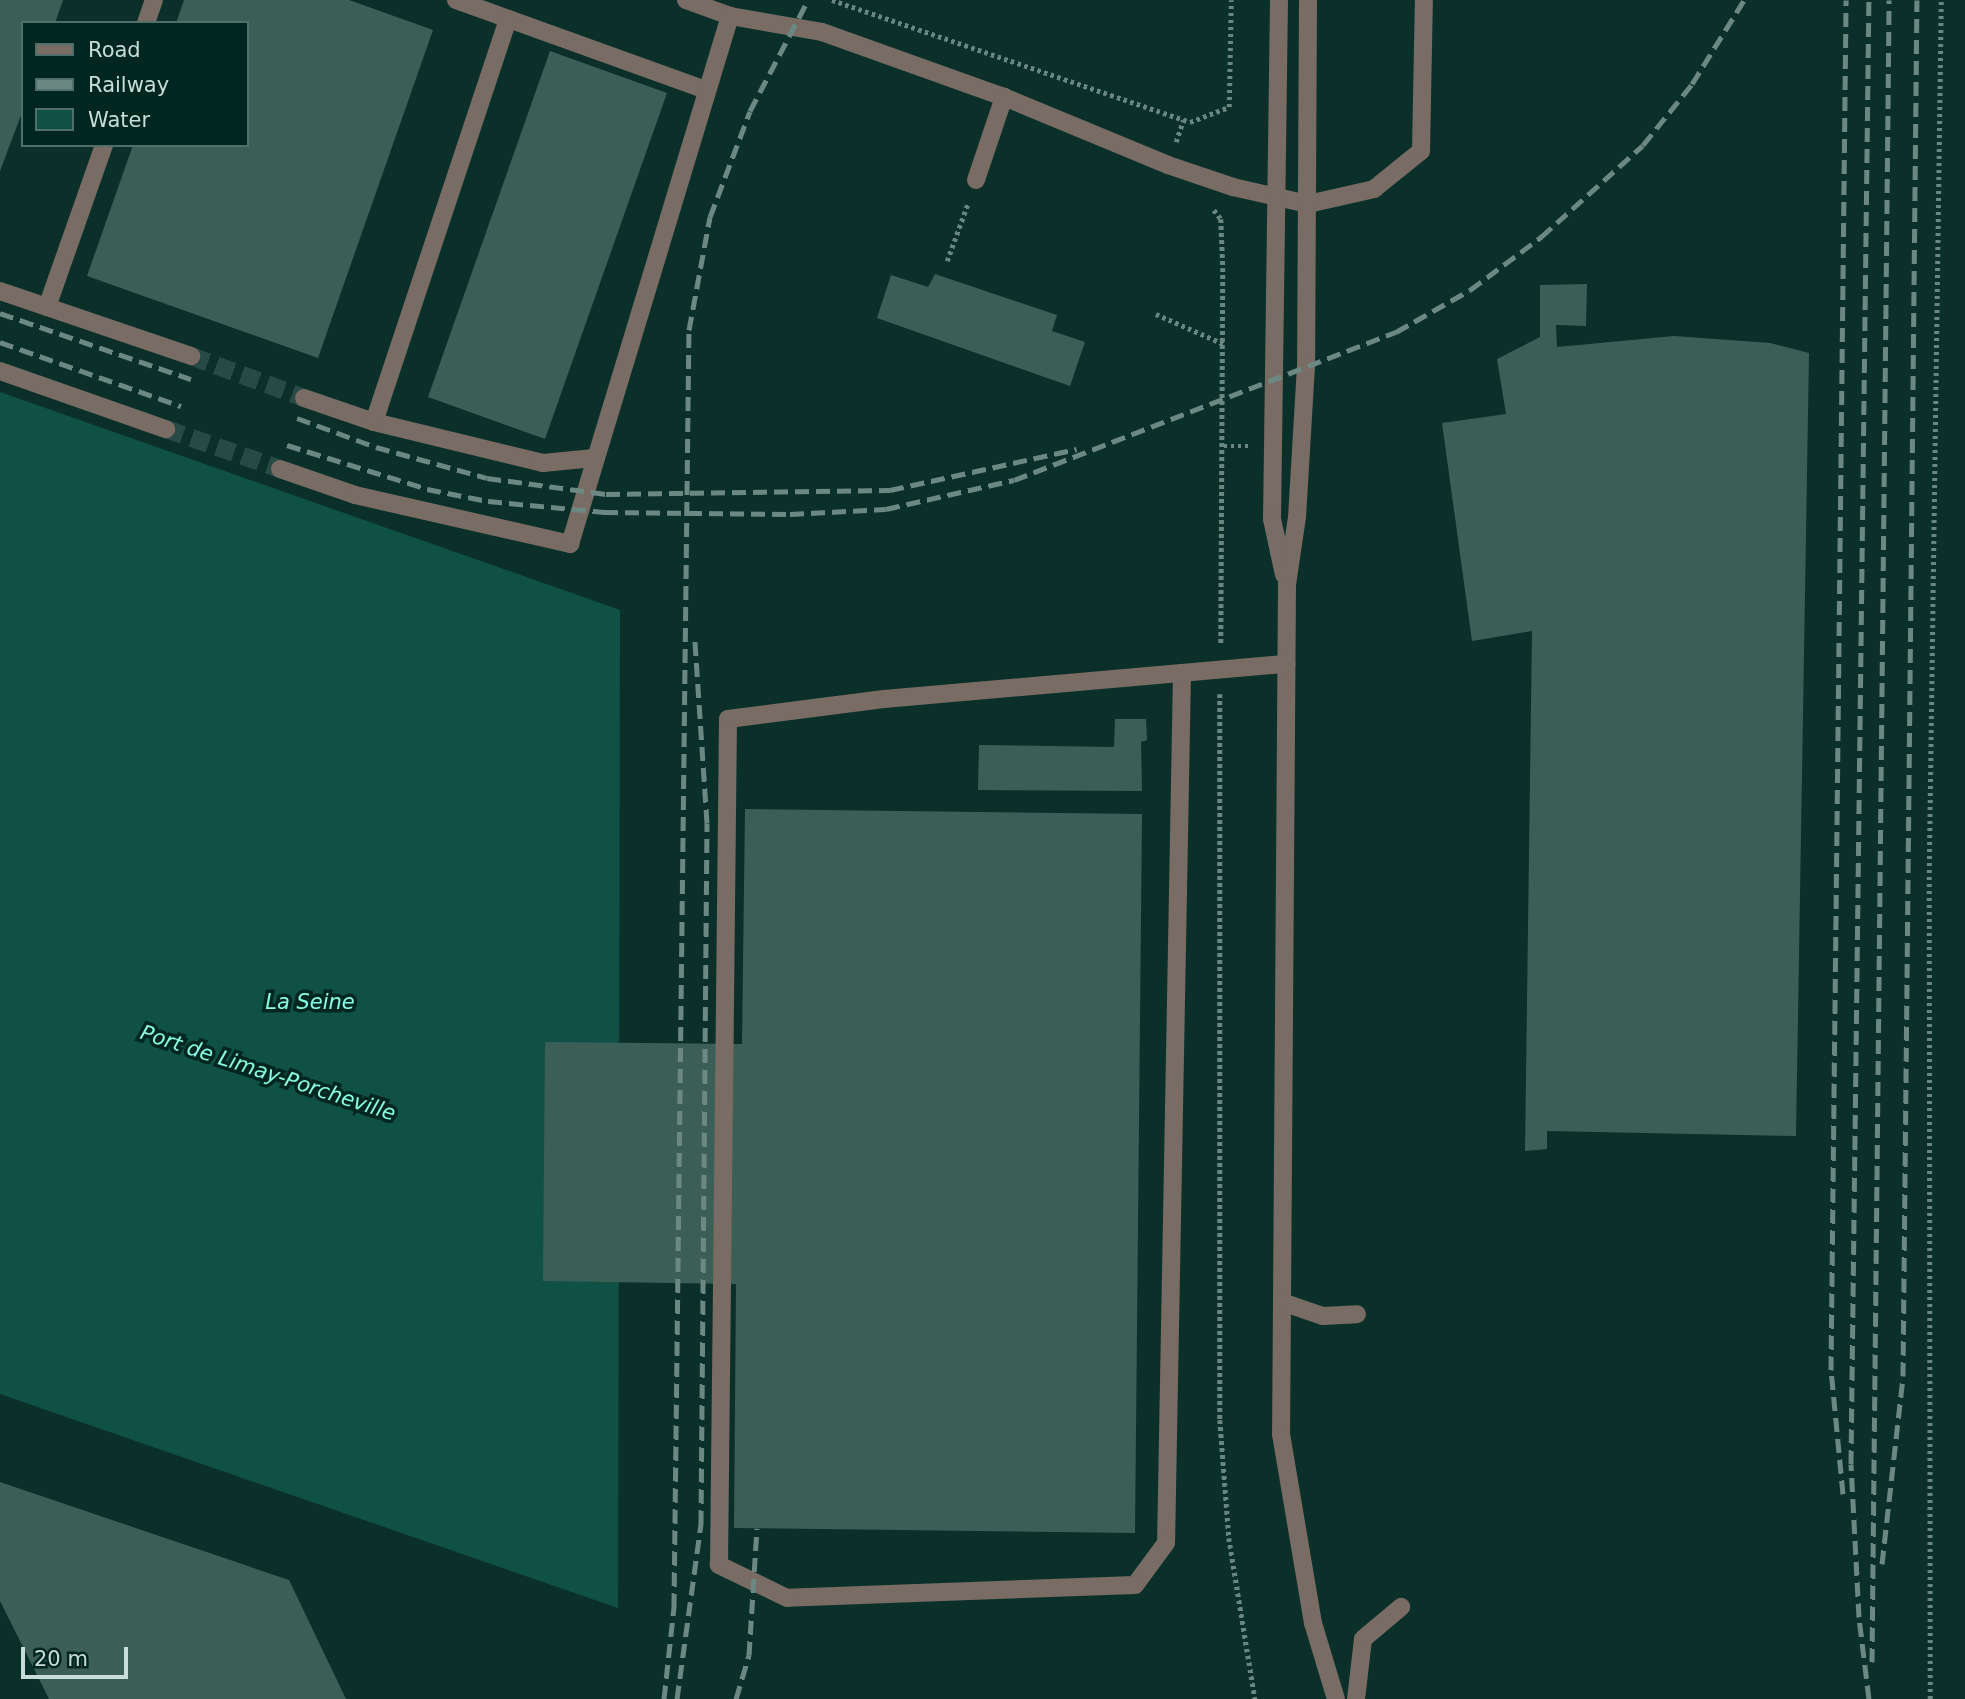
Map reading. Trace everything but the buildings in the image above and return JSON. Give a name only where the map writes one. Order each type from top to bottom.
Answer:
[{"type":"street","points":[[147,21],[154,0]]},
{"type":"street","points":[[456,0],[706,90]]},
{"type":"street","points":[[686,0],[730,16],[822,32],[1004,97],[1168,165],[1308,204],[1374,188],[1421,150],[1424,0]]},
{"type":"street","points":[[1279,0],[1274,196],[1277,377],[1272,519],[1286,585]]},
{"type":"street","points":[[1308,0],[1308,204],[1302,446],[1286,585],[1281,1434],[1313,1623],[1336,1699]]},
{"type":"street","points":[[280,469],[355,495],[570,544],[730,16]]},
{"type":"street","points":[[374,422],[508,19]]},
{"type":"street","points":[[976,180],[1004,97]]},
{"type":"street","points":[[47,307],[103,147]]},
{"type":"street","points":[[0,291],[191,356]]},
{"type":"street","points":[[0,371],[166,429]]},
{"type":"street","points":[[304,398],[374,422],[544,463],[594,458]]},
{"type":"street","points":[[1182,673],[1166,1543],[1135,1585],[787,1598],[719,1565],[728,719],[884,699],[1182,673],[1220,670],[1286,664]]},
{"type":"street","points":[[1282,1301],[1324,1316],[1357,1314]]},
{"type":"street","points":[[1356,1699],[1363,1639],[1401,1607]]},
{"type":"path","points":[[832,0],[1190,122],[1229,107],[1231,0]]},
{"type":"path","points":[[1930,1699],[1929,873],[1941,0]]},
{"type":"path","points":[[947,261],[976,180]]},
{"type":"path","points":[[1207,199],[1221,219],[1224,344],[1220,670],[1220,1420],[1229,1538],[1255,1699]]},
{"type":"path","points":[[1156,314],[1224,344]]},
{"type":"water","name":"La Seine","points":[[0,392],[620,610],[618,1608],[0,1394]]},
{"type":"tunnel","points":[[191,356],[304,398]]},
{"type":"tunnel","points":[[166,429],[280,469]]},
{"type":"railway","points":[[664,1699],[674,1607],[689,330],[710,217],[750,111],[808,0]]},
{"type":"railway","points":[[287,445],[427,489],[488,501],[604,512],[790,514],[886,509],[1014,480],[1396,332],[1470,290],[1541,237],[1643,145],[1692,84],[1744,0]]},
{"type":"railway","points":[[1843,1494],[1831,1370],[1846,0]]},
{"type":"railway","points":[[1869,0],[1851,1464],[1859,1617],[1869,1699]]},
{"type":"railway","points":[[1872,1662],[1889,0]]},
{"type":"railway","points":[[1882,1564],[1903,1376],[1917,0]]},
{"type":"railway","points":[[0,313],[191,379]]},
{"type":"railway","points":[[0,342],[181,406]]},
{"type":"railway","points":[[297,418],[376,447],[487,478],[606,494],[890,490],[1077,449]]},
{"type":"railway","points":[[677,1699],[701,1524],[707,823],[695,641]]},
{"type":"railway","points":[[736,1699],[749,1655],[757,1528]]},
{"type":"water label","name":"Port de Limay-Porcheville","points":[[268,1073]]}]
